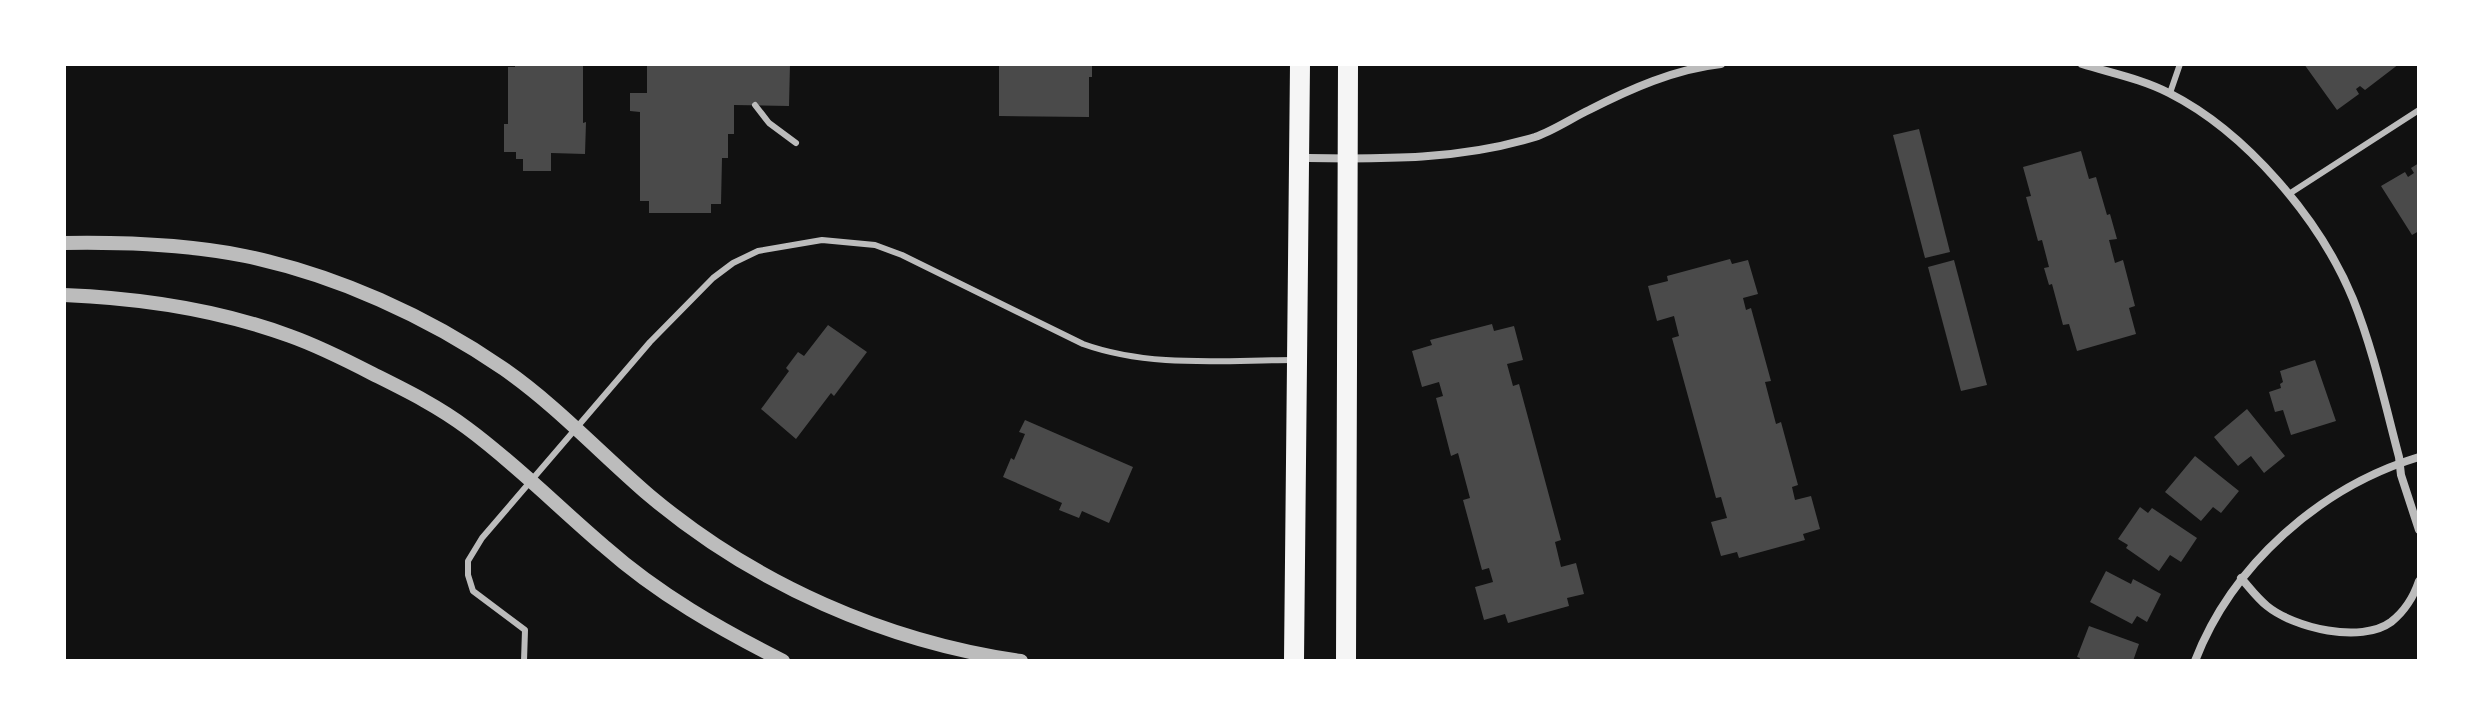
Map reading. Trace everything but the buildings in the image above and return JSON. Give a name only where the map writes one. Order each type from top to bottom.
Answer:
[{"type":"main road","points":[[1294,661],[1300,64]]},
{"type":"main road","points":[[1346,661],[1348,64]]},
{"type":"street","points":[[1299,158],[1412,159],[1442,156],[1537,136],[1643,86],[1669,76],[1721,64]]},
{"type":"street","points":[[2082,64],[2170,93],[2207,116],[2253,155],[2310,220],[2352,296],[2367,337],[2399,465],[2419,530]]},
{"type":"street","points":[[64,243],[174,246],[245,256],[313,275],[385,302],[444,332],[504,369],[556,409],[651,496],[708,539],[767,576],[824,605],[879,627],[947,647],[1021,661]]},
{"type":"street","points":[[64,295],[166,304],[221,316],[290,336],[410,392],[464,425],[532,480],[606,549],[668,596],[783,661]]},
{"type":"street","points":[[2195,661],[2203,640],[2241,578],[2292,525],[2351,486],[2419,457]]},
{"type":"street","points":[[2241,578],[2268,607],[2299,623],[2325,630],[2359,632],[2374,630],[2392,622],[2413,597],[2419,581]]},
{"type":"lane","points":[[2170,93],[2180,64]]},
{"type":"lane","points":[[755,105],[769,123],[796,143]]},
{"type":"lane","points":[[2289,194],[2419,110]]},
{"type":"lane","points":[[524,661],[525,630],[473,591],[468,561],[482,538],[650,342],[713,278],[733,263],[758,251],[811,241],[875,245],[902,255],[1083,344],[1137,359],[1297,360]]}]
